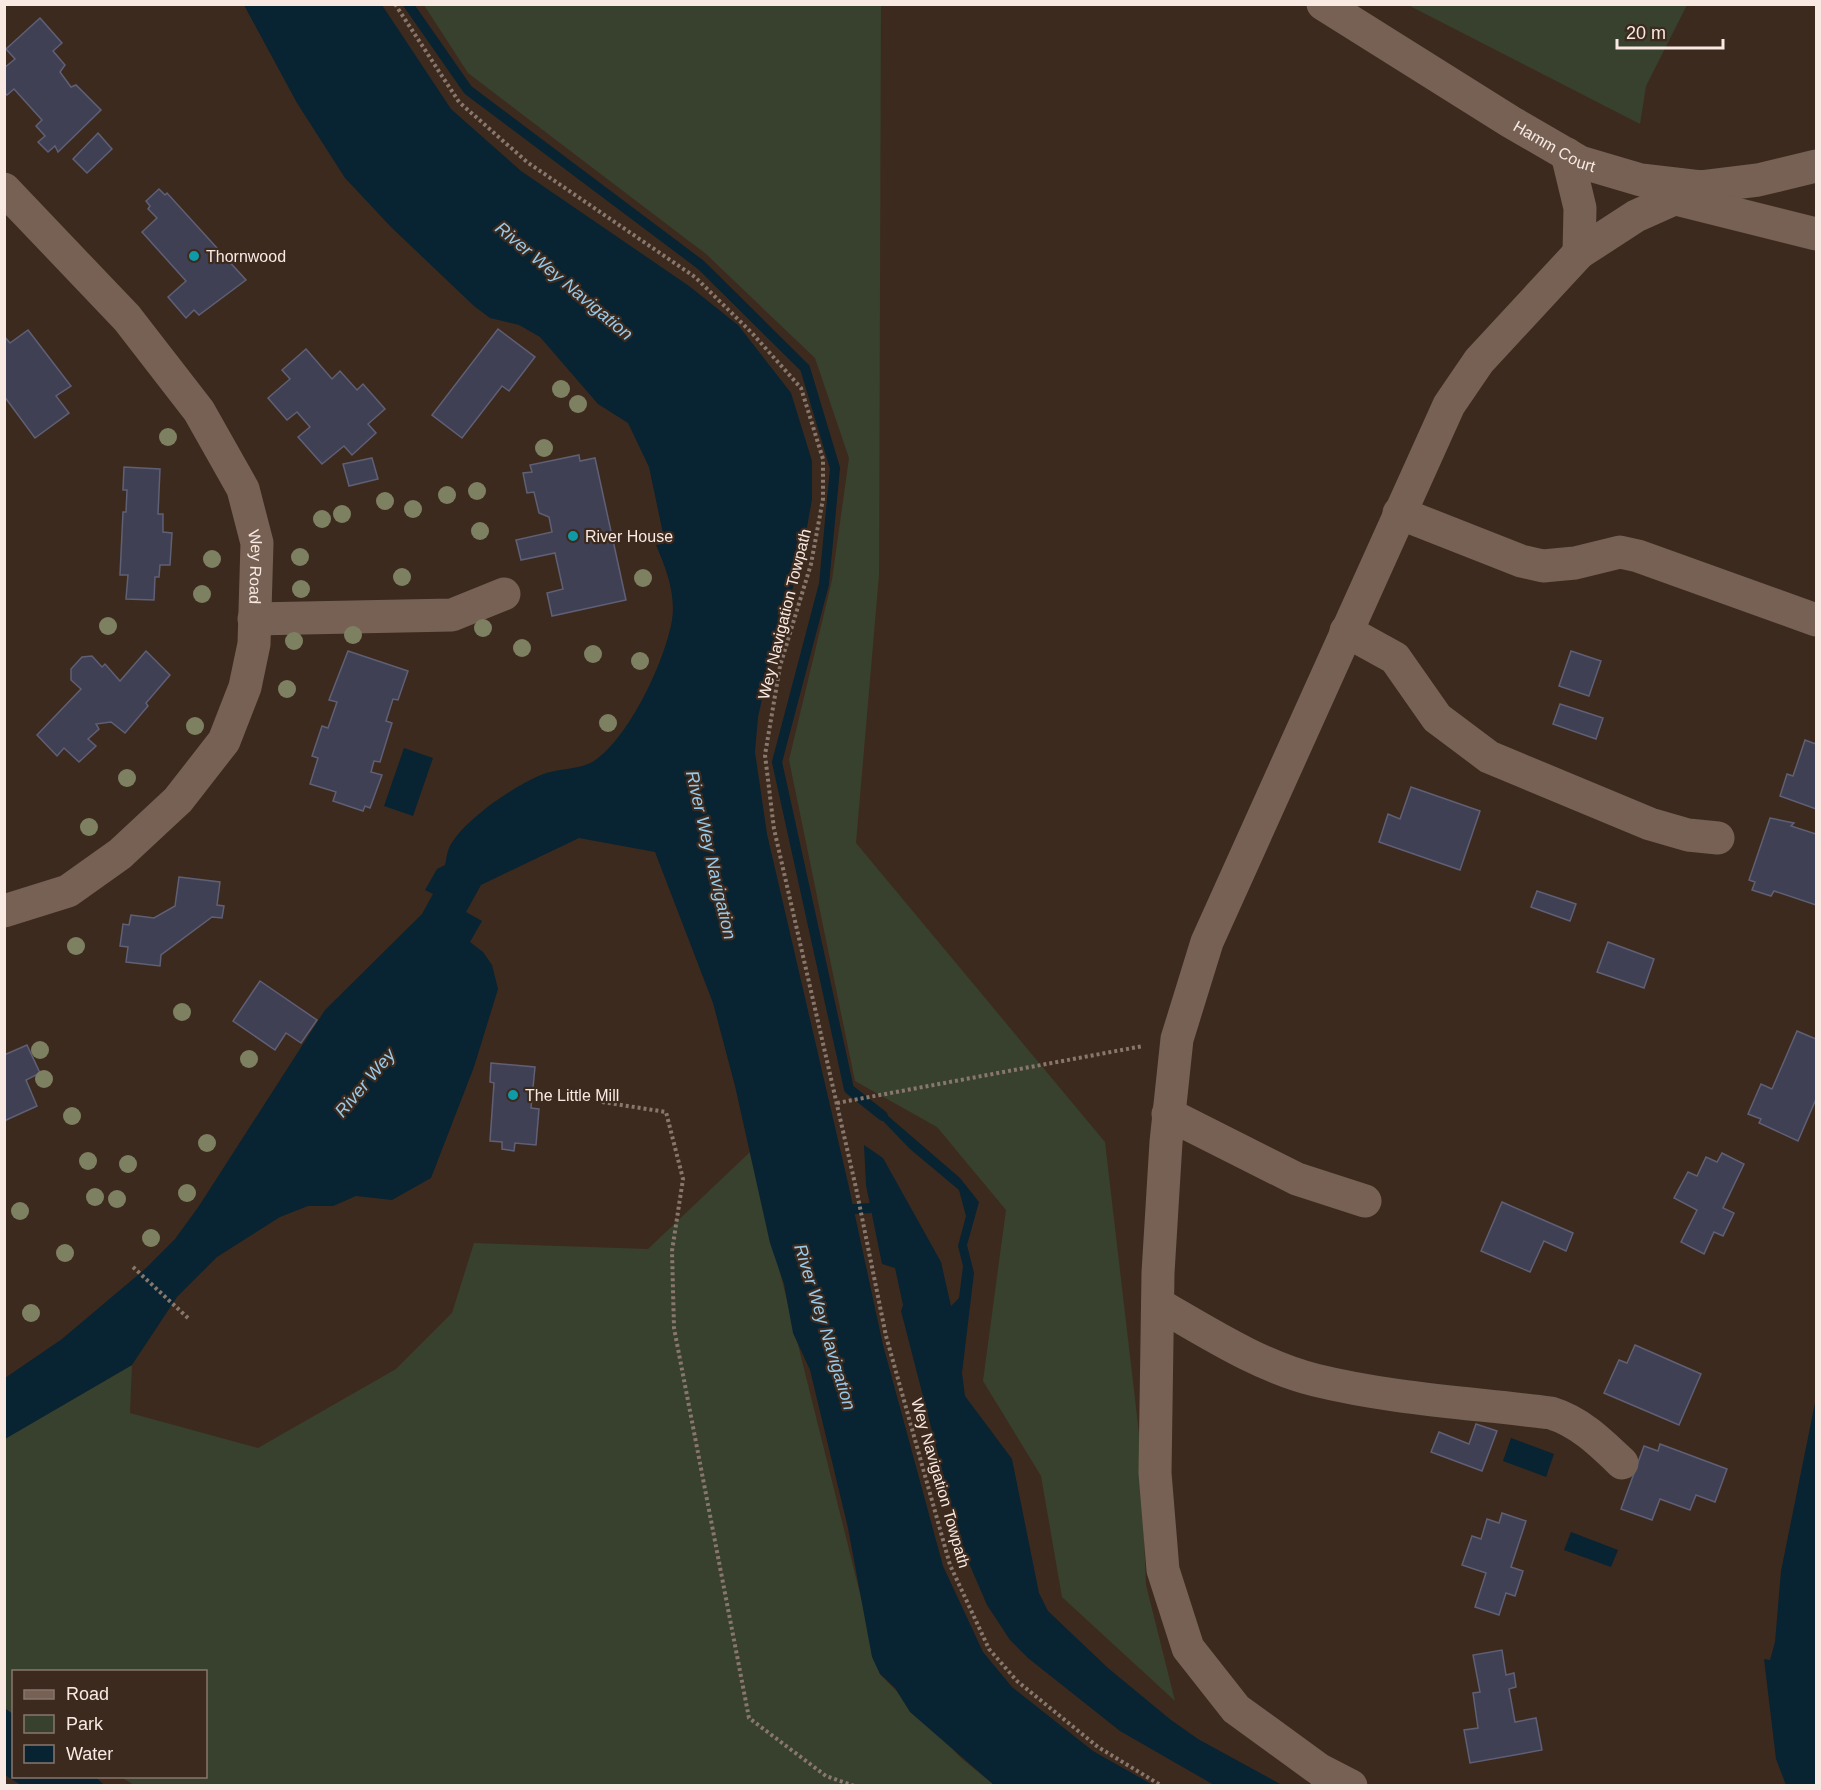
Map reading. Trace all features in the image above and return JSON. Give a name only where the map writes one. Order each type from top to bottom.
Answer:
[{"type":"street","name":"Hamm Court","points":[[1323,4],[1580,162],[1689,193],[1816,166]]},
{"type":"street","points":[[1567,154],[1580,208],[1580,253]]},
{"type":"street","name":"Wey Road","points":[[4,189],[127,318],[199,411],[243,489],[256,543],[254,644],[245,687],[224,741],[178,800],[120,854],[68,891],[4,911]]},
{"type":"street","points":[[1351,1785],[1320,1770],[1236,1709],[1188,1648],[1163,1570],[1155,1473],[1158,1304],[1168,1114],[1177,1039],[1207,942],[1449,405],[1479,361],[1580,253],[1636,216],[1689,193],[1816,234]]},
{"type":"street","points":[[1399,513],[1521,561],[1543,566],[1575,563],[1620,552],[1638,556],[1816,620]]},
{"type":"street","points":[[254,619],[452,615],[504,594]]},
{"type":"street","points":[[1346,631],[1395,658],[1437,718],[1489,757],[1650,824],[1688,835],[1718,838]]},
{"type":"street","points":[[1168,1114],[1297,1179],[1365,1201]]},
{"type":"street","points":[[1158,1304],[1268,1362],[1313,1380],[1395,1395],[1551,1413],[1566,1418],[1594,1436],[1622,1463]]},
{"type":"path","name":"Wey Navigation Towpath","points":[[395,4],[459,102],[527,162],[695,277],[752,333],[801,388],[823,459],[823,500],[811,564],[780,666],[765,755],[774,829],[856,1188],[886,1336],[950,1565],[989,1649],[1017,1681],[1098,1747],[1162,1785]]},
{"type":"path","points":[[837,1103],[874,1098],[1177,1039]]},
{"type":"path","points":[[602,1102],[666,1112],[683,1179],[672,1251],[674,1328],[749,1718],[826,1776],[854,1785]]},
{"type":"path","points":[[133,1267],[188,1318]]},
{"type":"green space","points":[[424,5],[881,5],[879,575],[856,843],[1105,1142],[1140,1442],[1146,1585],[1175,1701],[1062,1597],[1041,1476],[983,1381],[1006,1210],[937,1127],[855,1081],[789,760],[832,580],[849,458],[815,358],[706,254],[468,73]]},
{"type":"green space","points":[[1408,5],[1687,5],[1646,86],[1640,124]]},
{"type":"green space","points":[[750,1152],[880,1674],[961,1758],[994,1785],[134,1785],[123,1778],[207,1778],[207,1670],[12,1670],[12,1713],[5,1708],[4,1439],[132,1365],[130,1413],[258,1448],[396,1369],[452,1313],[474,1243],[648,1249]]},
{"type":"water","points":[[244,5],[382,5],[451,109],[521,171],[689,286],[738,325],[791,393],[812,461],[812,499],[801,561],[770,663],[758,717],[755,752],[767,834],[883,1345],[943,1566],[983,1652],[1012,1687],[1093,1751],[1153,1785],[994,1785],[910,1712],[895,1688],[880,1674],[872,1657],[848,1528],[810,1370],[793,1333],[784,1284],[770,1243],[735,1086],[713,1003],[655,852],[579,838],[481,885],[466,912],[482,921],[470,942],[483,952],[492,965],[498,989],[474,1067],[431,1178],[392,1200],[356,1196],[333,1206],[308,1206],[280,1217],[217,1257],[177,1297],[132,1365],[5,1439],[5,1378],[62,1339],[145,1269],[175,1239],[199,1206],[325,1010],[422,914],[433,894],[425,890],[437,869],[445,865],[449,848],[465,827],[503,796],[530,780],[547,773],[588,764],[607,750],[620,735],[644,697],[662,656],[672,620],[673,601],[667,572],[656,545],[665,543],[649,467],[628,423],[598,404],[540,337],[519,325],[490,318],[474,306],[391,227],[345,178],[297,103]]},
{"type":"water","points":[[404,748],[433,758],[413,816],[384,806]]},
{"type":"water","points":[[883,1116],[888,1116],[960,1178],[979,1202],[967,1245],[974,1273],[962,1373],[965,1396],[1012,1459],[1039,1593],[1048,1611],[1108,1668],[1171,1720],[1198,1739],[1282,1785],[1214,1785],[1120,1731],[1028,1658],[1010,1640],[987,1605],[962,1547],[901,1311],[903,1305],[895,1268],[882,1264],[866,1185],[864,1145],[883,1158],[941,1262],[951,1306],[959,1298],[963,1266],[958,1246],[966,1216],[959,1190],[910,1149],[883,1121]]},
{"type":"water","points":[[1816,1398],[1816,1785],[1786,1785],[1776,1759],[1764,1659],[1770,1660],[1775,1642],[1781,1571]]},
{"type":"water","points":[[1511,1438],[1554,1454],[1546,1477],[1503,1461]]},
{"type":"water","points":[[1571,1532],[1618,1550],[1611,1567],[1564,1550]]},
{"type":"water","points":[[4,1708],[12,1713],[12,1778],[97,1778],[104,1785],[21,1785],[5,1775]]},
{"type":"building","points":[[40,18],[62,43],[53,51],[65,65],[60,72],[71,87],[76,85],[101,110],[58,152],[55,146],[48,152],[38,142],[45,136],[36,126],[42,120],[14,89],[7,95],[4,92],[4,68],[15,59],[6,49]]},
{"type":"building","points":[[98,133],[112,149],[87,173],[73,159]]},
{"type":"building","name":"Thornwood","points":[[159,189],[165,195],[167,193],[246,280],[199,315],[194,310],[186,318],[168,297],[186,281],[142,232],[157,218],[148,209],[150,206],[146,201]]},
{"type":"building","points":[[498,329],[535,357],[509,391],[502,386],[462,438],[432,415]]},
{"type":"building","points":[[28,330],[71,386],[56,396],[69,413],[35,438],[4,396],[4,336],[10,343]]},
{"type":"building","points":[[306,349],[332,379],[340,371],[357,390],[363,384],[385,409],[368,424],[376,433],[352,455],[344,446],[322,464],[298,437],[310,427],[297,412],[287,420],[268,398],[290,379],[282,370]]},
{"type":"building","name":"River House","points":[[579,455],[580,461],[595,458],[626,600],[552,616],[547,593],[563,589],[555,553],[521,560],[516,540],[552,532],[549,517],[539,513],[534,492],[527,493],[523,473],[532,472],[530,465]]},
{"type":"building","points":[[372,458],[378,479],[349,486],[343,464]]},
{"type":"building","points":[[124,467],[160,469],[158,514],[163,514],[163,532],[172,533],[170,565],[160,565],[159,577],[155,577],[154,600],[126,599],[128,575],[120,575],[123,512],[126,512],[127,490],[123,490]]},
{"type":"building","points":[[146,651],[170,675],[146,703],[148,706],[125,733],[111,722],[96,724],[99,729],[88,739],[96,746],[79,762],[64,748],[57,756],[37,735],[81,689],[71,680],[71,669],[82,657],[92,656],[102,667],[105,664],[120,681]]},
{"type":"building","points":[[348,651],[408,671],[398,700],[393,699],[386,721],[392,723],[380,762],[374,761],[371,772],[382,775],[370,808],[365,806],[363,811],[333,801],[336,792],[310,784],[318,758],[312,756],[322,726],[328,728],[337,702],[329,700]]},
{"type":"building","points":[[1571,651],[1601,661],[1589,696],[1559,686]]},
{"type":"building","points":[[1560,704],[1603,718],[1596,739],[1553,724]]},
{"type":"building","points":[[1805,740],[1816,744],[1816,809],[1780,796],[1787,774],[1793,776]]},
{"type":"building","points":[[1411,787],[1480,811],[1460,870],[1379,842],[1388,814],[1400,819]]},
{"type":"building","points":[[1770,818],[1794,823],[1791,826],[1816,834],[1816,905],[1774,891],[1771,896],[1752,890],[1755,882],[1749,880]]},
{"type":"building","points":[[179,877],[220,882],[217,905],[224,906],[222,918],[212,917],[161,955],[160,966],[126,962],[128,947],[120,946],[123,924],[129,925],[131,915],[154,918],[175,906]]},
{"type":"building","points":[[1537,891],[1576,904],[1570,921],[1531,907]]},
{"type":"building","points":[[1608,942],[1654,959],[1644,988],[1597,972]]},
{"type":"building","points":[[260,981],[317,1020],[301,1043],[286,1033],[275,1050],[233,1021]]},
{"type":"building","points":[[1797,1031],[1816,1039],[1816,1099],[1798,1141],[1759,1123],[1761,1119],[1748,1114],[1761,1084],[1772,1089]]},
{"type":"building","points":[[27,1045],[40,1073],[26,1080],[37,1106],[4,1121],[4,1055]]},
{"type":"building","name":"The Little Mill","points":[[491,1063],[535,1067],[531,1108],[539,1109],[536,1145],[515,1143],[514,1151],[502,1149],[502,1142],[490,1141],[494,1083],[490,1082]]},
{"type":"building","points":[[1722,1153],[1744,1164],[1723,1208],[1734,1213],[1723,1236],[1714,1232],[1704,1254],[1681,1242],[1697,1210],[1674,1198],[1688,1172],[1697,1176],[1706,1157],[1717,1162]]},
{"type":"building","points":[[1502,1202],[1573,1233],[1566,1251],[1544,1241],[1530,1272],[1481,1251]]},
{"type":"building","points":[[1635,1345],[1701,1374],[1679,1425],[1604,1393],[1619,1360],[1627,1363]]},
{"type":"building","points":[[1476,1424],[1497,1431],[1482,1471],[1431,1452],[1439,1432],[1469,1444]]},
{"type":"building","points":[[1660,1444],[1727,1469],[1715,1502],[1696,1495],[1690,1510],[1660,1499],[1652,1520],[1621,1509],[1644,1446],[1658,1451]]},
{"type":"building","points":[[1502,1513],[1526,1521],[1511,1567],[1523,1571],[1515,1596],[1506,1593],[1499,1615],[1475,1607],[1486,1573],[1462,1565],[1472,1536],[1481,1539],[1487,1519],[1499,1523]]},
{"type":"building","points":[[1502,1650],[1506,1675],[1514,1673],[1516,1687],[1509,1689],[1515,1722],[1536,1718],[1542,1750],[1470,1763],[1464,1730],[1478,1728],[1473,1693],[1480,1692],[1473,1655]]},
{"type":"waterway","points":[[408,4],[468,90],[701,265],[805,368],[835,468],[824,584],[777,762],[849,1089],[883,1116]]},
{"type":"waterway","points":[[841,1210],[885,1207]]},
{"type":"place","name":"Thornwood","points":[[194,256]]},
{"type":"place","name":"River House","points":[[573,536]]},
{"type":"place","name":"The Little Mill","points":[[513,1095]]},
{"type":"water label","name":"River Wey Navigation","points":[[564,281]]},
{"type":"water label","name":"River Wey Navigation","points":[[711,855]]},
{"type":"water label","name":"River Wey","points":[[365,1083]]},
{"type":"water label","name":"River Wey Navigation","points":[[825,1327]]}]
